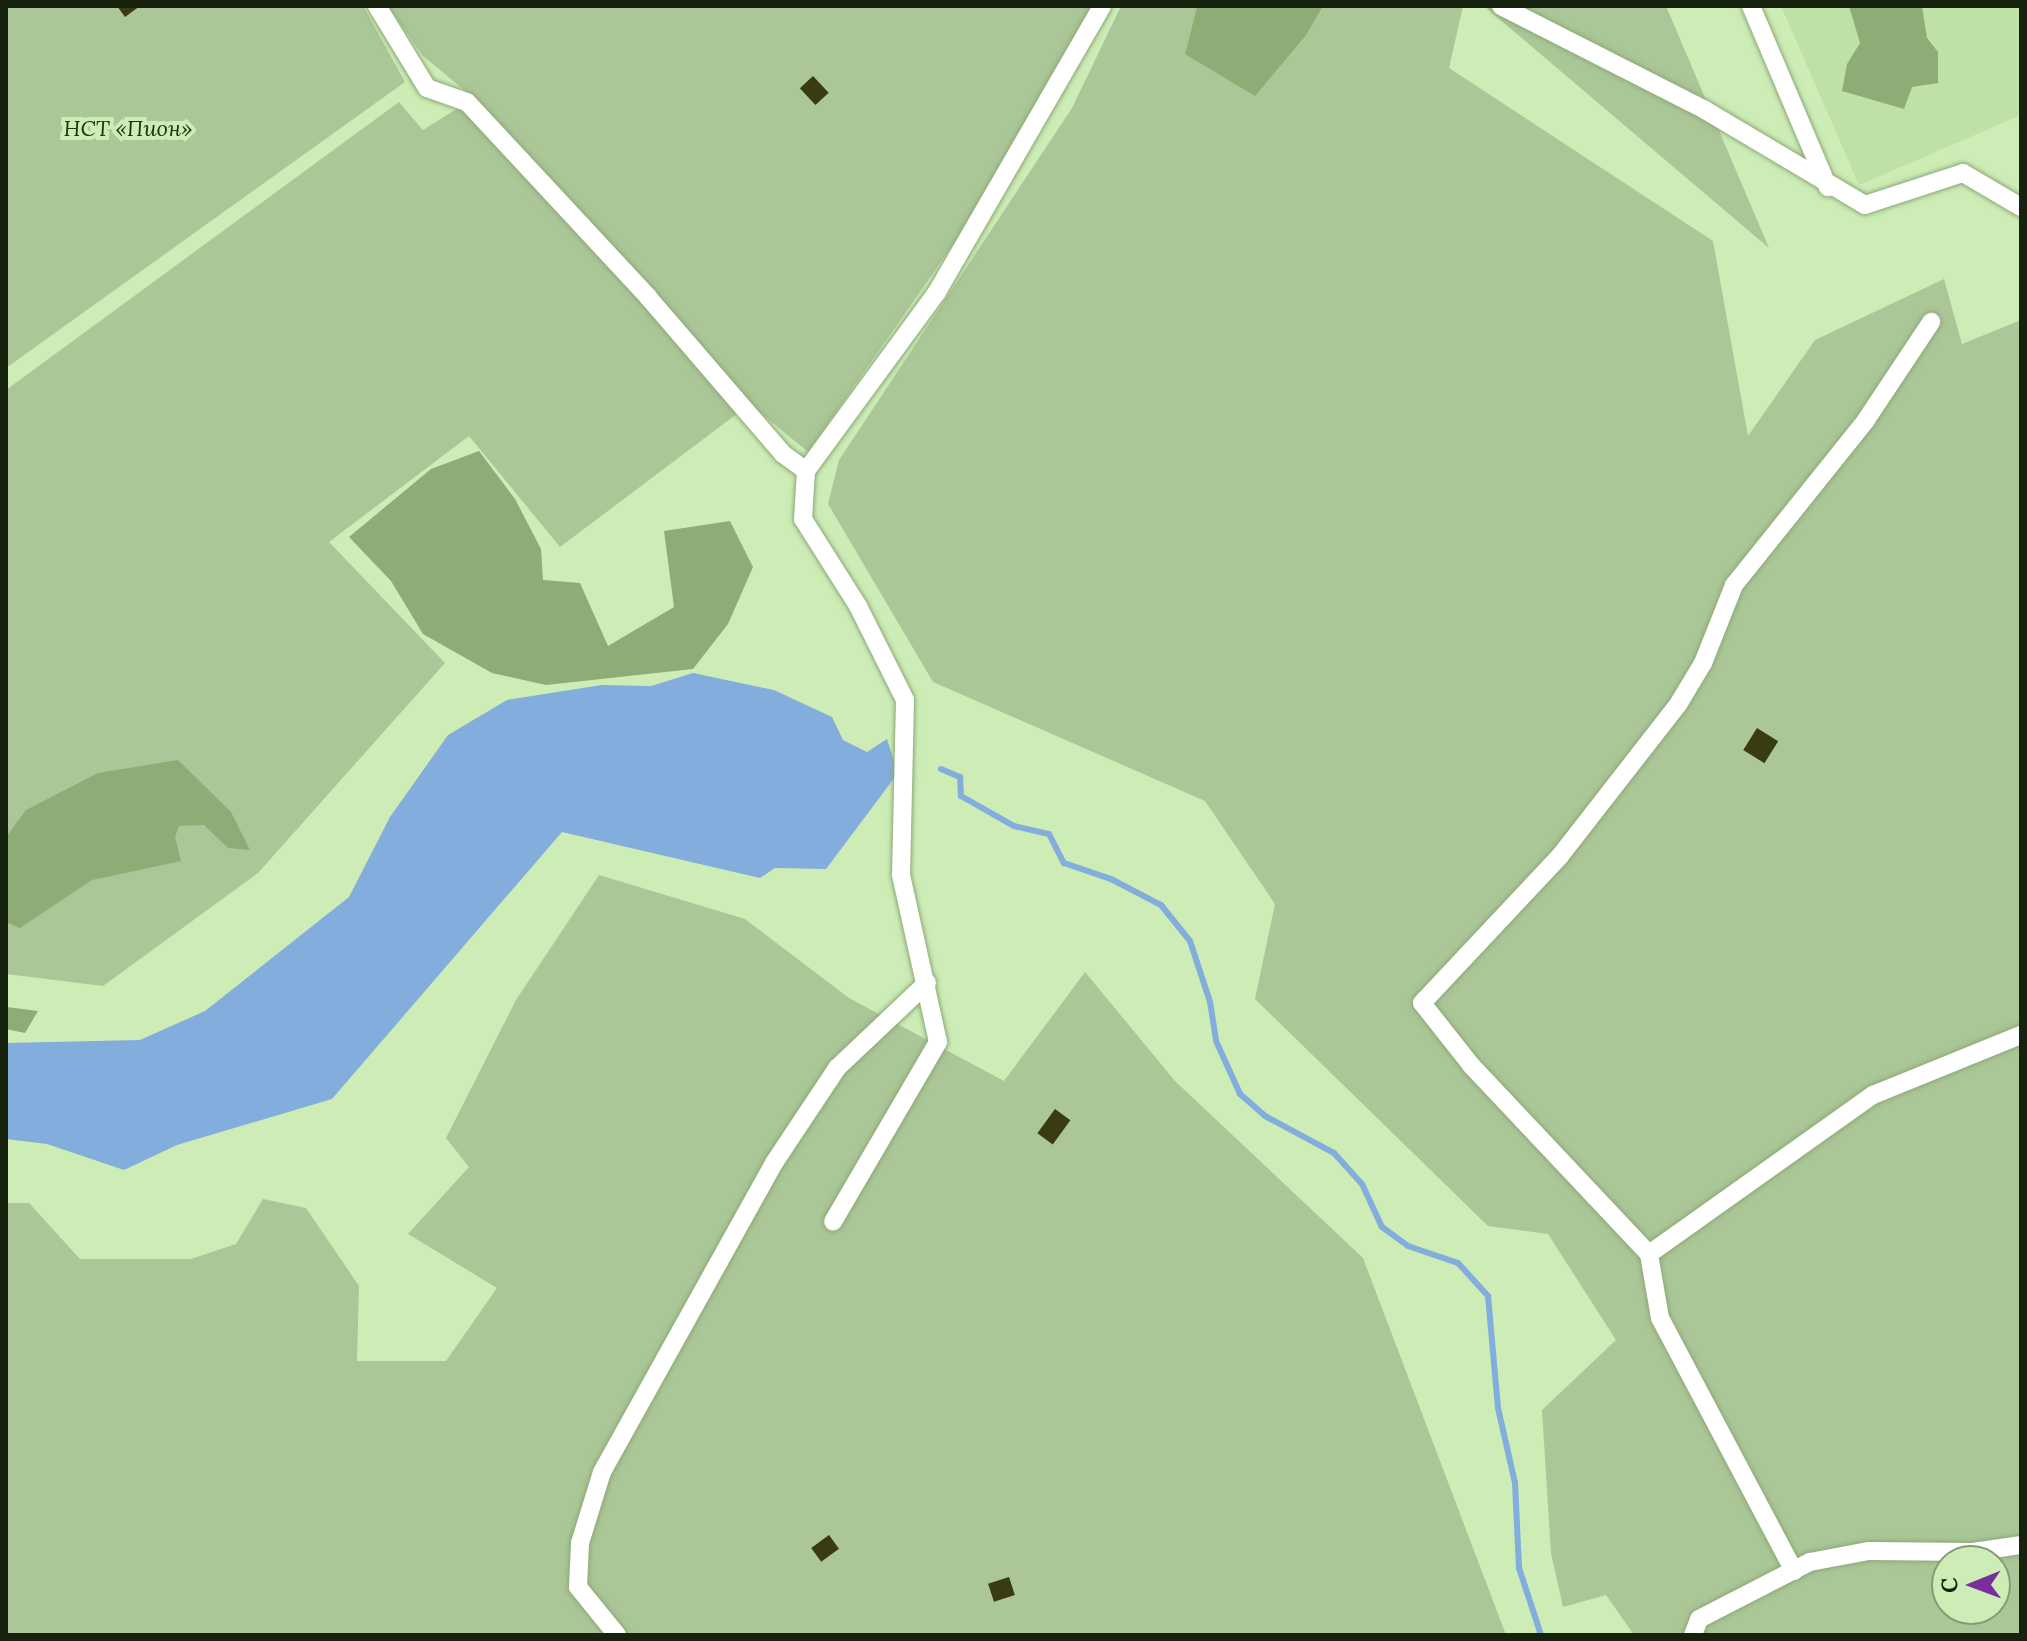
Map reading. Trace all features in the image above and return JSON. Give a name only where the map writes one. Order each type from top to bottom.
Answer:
[{"type":"street","points":[[377,6],[427,88],[467,102],[648,297],[783,454],[806,471]]},
{"type":"street","points":[[833,1222],[938,1042],[901,875],[905,700],[858,606],[803,519],[806,471],[937,292],[1102,6]]},
{"type":"street","points":[[1501,6],[1705,110],[1828,187],[1865,205],[1963,173],[2021,207]]},
{"type":"street","points":[[1751,6],[1828,187]]},
{"type":"street","points":[[1794,1571],[1660,1318],[1649,1254],[1471,1065],[1422,1003],[1560,856],[1679,703],[1703,663],[1734,585],[1866,420],[1931,322]]},
{"type":"street","points":[[617,1635],[578,1587],[580,1543],[602,1472],[774,1163],[837,1068],[927,983]]},
{"type":"street","points":[[1649,1254],[1873,1095],[2021,1035]]},
{"type":"street","points":[[1693,1635],[1699,1619],[1810,1562],[1869,1551],[1973,1552],[2021,1545]]},
{"type":"shaded area","points":[[1197,6],[1323,6],[1307,34],[1255,96],[1185,54]]},
{"type":"shaded area","points":[[1781,6],[2021,6],[2021,115],[1859,185]]},
{"type":"shaded area","points":[[1849,6],[1922,6],[1927,38],[1938,52],[1938,83],[1912,87],[1904,109],[1842,91],[1847,64],[1860,43]]},
{"type":"shaded area","points":[[479,451],[515,499],[541,549],[543,580],[580,583],[608,646],[674,607],[664,531],[730,521],[753,567],[728,624],[693,669],[546,685],[492,673],[423,634],[391,581],[349,537],[431,469]]},
{"type":"shaded area","points":[[178,760],[231,812],[250,850],[228,848],[204,825],[179,826],[175,837],[181,861],[92,880],[20,928],[6,922],[6,837],[26,810],[98,773]]},
{"type":"shaded area","points":[[6,1007],[38,1011],[25,1033],[6,1029]]},
{"type":"green space","name":"НСТ «Пион»","points":[[6,6],[363,6],[405,82],[6,368]]},
{"type":"green space","points":[[388,6],[1096,6],[1045,113],[808,452],[750,404],[560,547],[469,436],[329,542],[445,663],[258,873],[103,986],[6,974],[6,390],[399,102],[423,130],[474,98],[423,56]]},
{"type":"green space","points":[[1121,6],[1197,6],[1185,54],[1307,34],[1323,6],[1463,6],[1449,68],[1713,241],[1748,436],[1815,340],[1944,279],[1962,344],[2021,320],[2021,1635],[1634,1635],[1606,1595],[1563,1607],[1551,1553],[1542,1410],[1616,1340],[1548,1234],[1488,1226],[1255,999],[1275,904],[1205,801],[933,682],[828,504],[839,460],[1072,108]]},
{"type":"green space","points":[[1484,6],[1666,6],[1769,248]]},
{"type":"green space","points":[[599,875],[745,919],[849,998],[1004,1081],[1085,972],[1175,1081],[1363,1258],[1506,1635],[6,1635],[6,1203],[29,1203],[80,1259],[191,1259],[236,1244],[263,1199],[306,1208],[359,1286],[357,1361],[446,1361],[497,1288],[408,1234],[469,1167],[446,1138],[516,1000]]},
{"type":"water","points":[[693,673],[774,690],[832,717],[843,740],[867,752],[887,739],[898,773],[826,869],[775,868],[760,878],[562,832],[332,1099],[177,1145],[124,1170],[47,1144],[6,1139],[6,1043],[140,1040],[205,1011],[349,897],[390,817],[448,735],[507,700],[602,685],[651,686]]},
{"type":"building","points":[[117,6],[140,6],[125,17]]},
{"type":"building","points":[[813,76],[829,93],[816,105],[800,88]]},
{"type":"building","points":[[1757,728],[1778,741],[1764,763],[1743,750]]},
{"type":"building","points":[[1055,1109],[1070,1120],[1053,1144],[1037,1133]]},
{"type":"building","points":[[829,1535],[839,1549],[821,1562],[811,1548]]},
{"type":"building","points":[[1009,1577],[1015,1595],[994,1602],[988,1584]]},
{"type":"waterway","points":[[941,769],[960,777],[961,796],[1014,826],[1049,834],[1064,863],[1111,879],[1161,905],[1190,941],[1210,1002],[1216,1041],[1240,1094],[1265,1116],[1334,1153],[1362,1184],[1382,1227],[1408,1246],[1458,1263],[1488,1296],[1498,1408],[1515,1483],[1519,1568],[1541,1635]]}]
